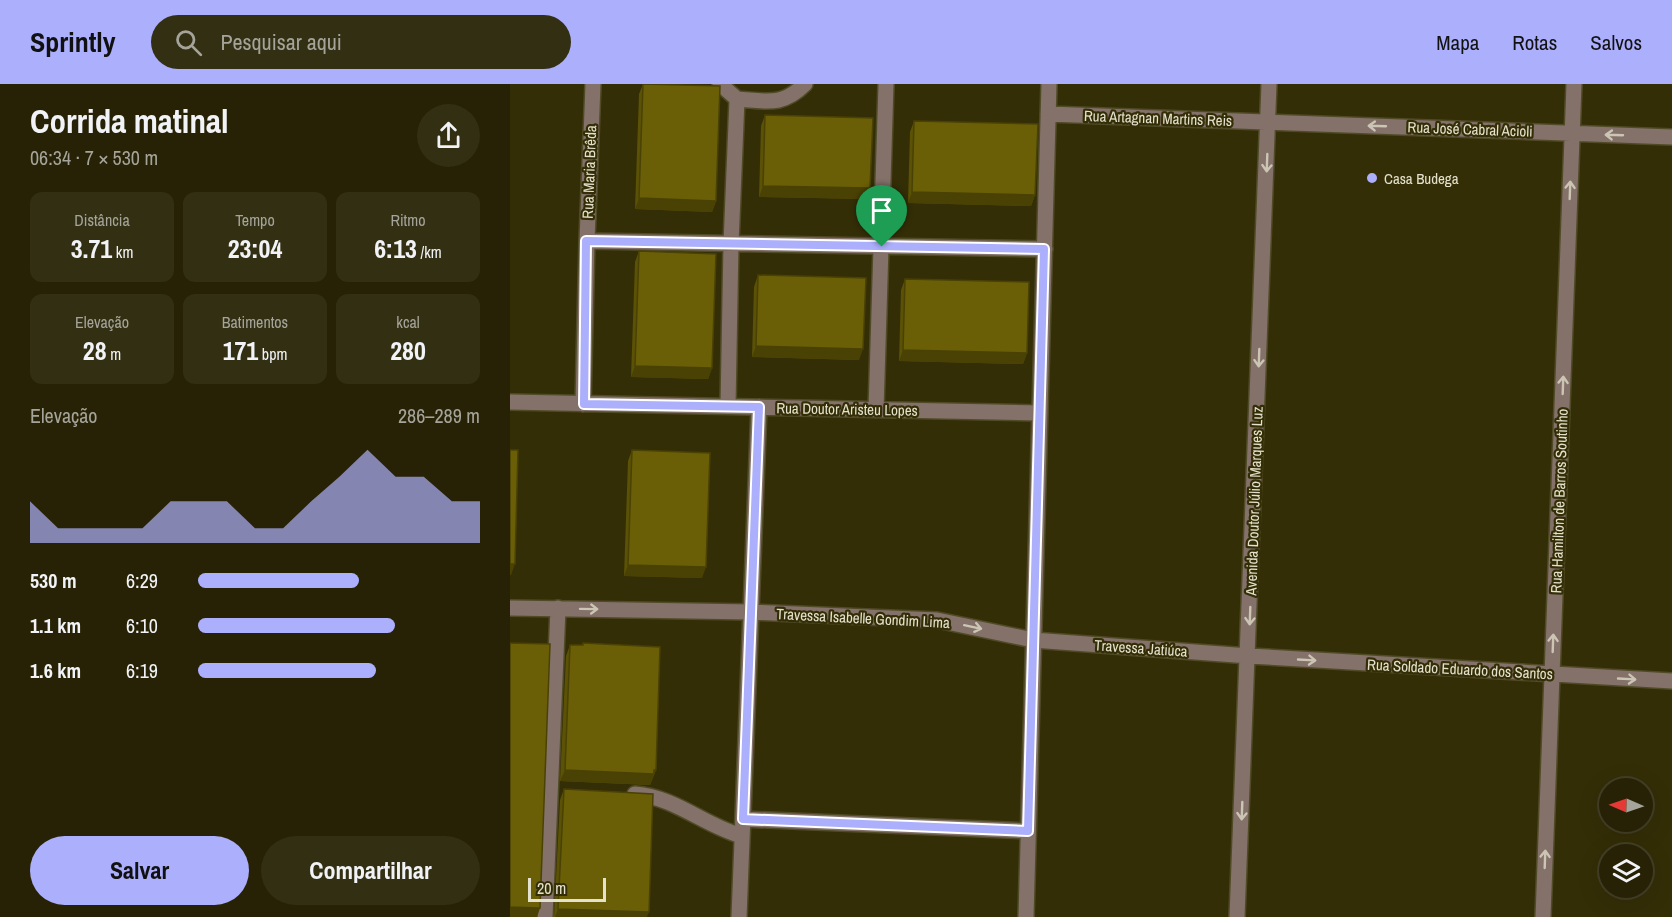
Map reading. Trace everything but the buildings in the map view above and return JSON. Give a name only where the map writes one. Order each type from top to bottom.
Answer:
[{"type":"street","name":"Rua Maria Brêda","points":[[584,404],[586,241],[593,84]]},
{"type":"street","points":[[720,84],[737,99],[777,102],[793,96],[805,84]]},
{"type":"street","points":[[876,410],[886,84]]},
{"type":"street","points":[[1026,917],[1049,84]]},
{"type":"street","name":"Avenida Doutor Júlio Marques Luz","points":[[1237,917],[1249,656],[1269,84]]},
{"type":"street","name":"Rua Hamilton de Barros Soutinho","points":[[1543,917],[1574,84]]},
{"type":"street","points":[[728,406],[737,99]]},
{"type":"street","name":"Rua Artagnan Martins Reis","points":[[1048,114],[1268,122]]},
{"type":"street","name":"Rua José Cabral Acioli","points":[[1268,122],[1672,137]]},
{"type":"street","points":[[586,241],[1044,249]]},
{"type":"street","name":"Rua Doutor Aristeu Lopes","points":[[510,402],[1040,413]]},
{"type":"street","points":[[739,917],[759,407]]},
{"type":"street","name":"Travessa Isabelle Gondim Lima","points":[[510,608],[751,612],[937,620],[1034,640]]},
{"type":"street","points":[[545,917],[557,790],[558,608]]},
{"type":"street","name":"Travessa Jatiúca","points":[[1034,640],[1249,656]]},
{"type":"street","name":"Rua Soldado Eduardo dos Santos","points":[[1249,656],[1672,681]]},
{"type":"street","points":[[621,793],[652,795],[677,805],[725,831],[742,836]]},
{"type":"street","points":[[743,819],[1028,831]]},
{"type":"place","name":"Casa Budega","points":[[1372,178]]},
{"type":"route","points":[[586,241],[882,247],[1044,249],[1028,831],[743,819],[759,407],[584,404],[586,241]]}]
